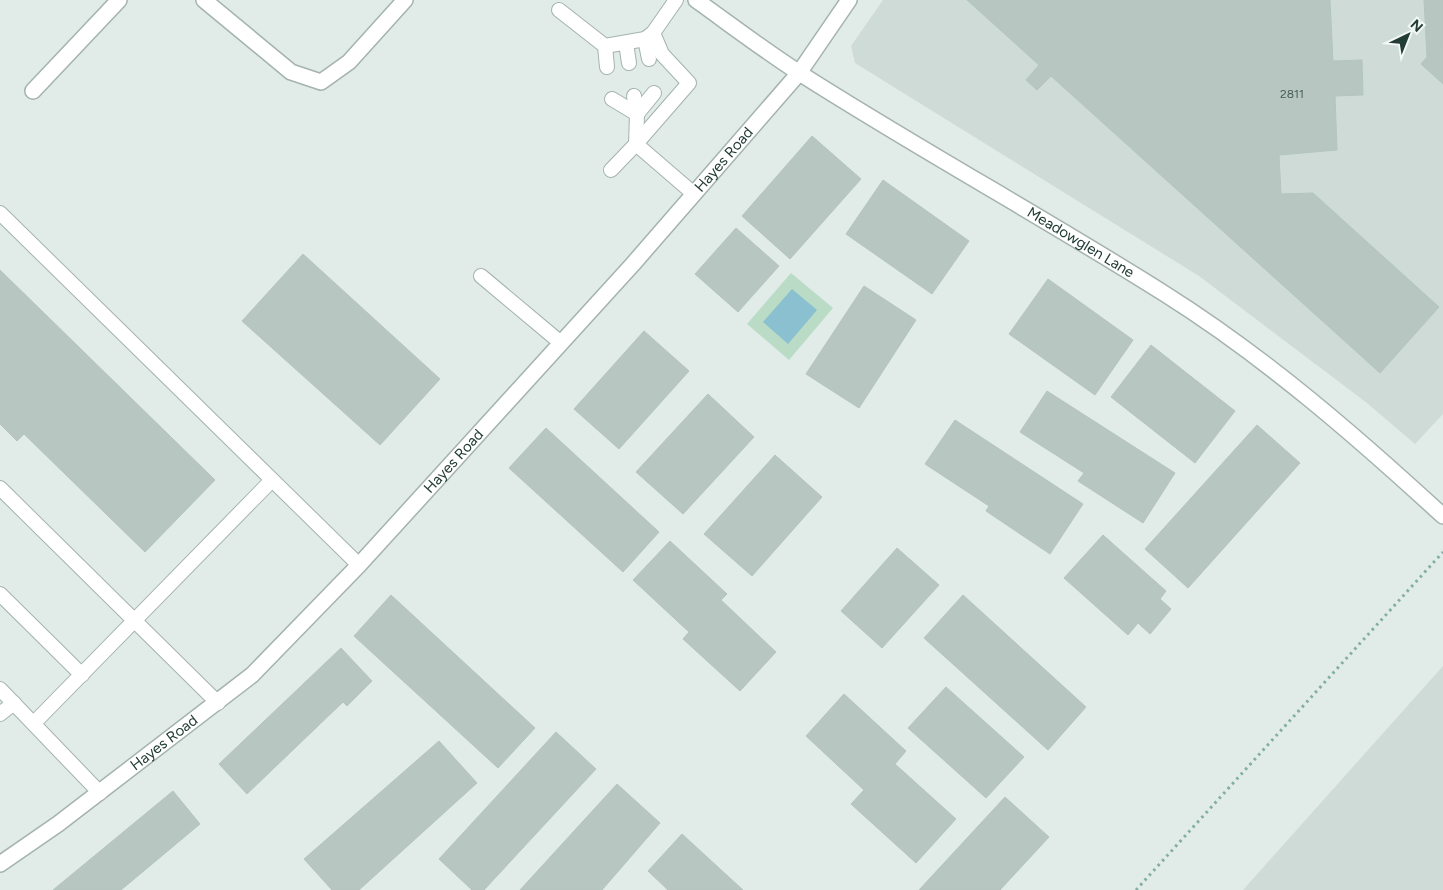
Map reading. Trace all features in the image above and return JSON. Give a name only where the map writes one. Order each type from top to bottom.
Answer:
[{"type":"street","points":[[33,91],[119,0]]},
{"type":"street","points":[[204,0],[291,72],[321,82],[349,62],[405,0]]},
{"type":"street","name":"Meadowglen Lane","points":[[696,0],[800,73],[1166,294],[1255,357],[1306,397],[1371,450],[1443,516]]},
{"type":"street","name":"Hayes Road","points":[[0,864],[100,793],[252,675],[359,565],[694,194],[800,73],[849,0]]},
{"type":"lane","points":[[558,10],[605,46],[626,43],[649,36],[676,0]]},
{"type":"lane","points":[[649,36],[649,59]]},
{"type":"lane","points":[[611,170],[689,83],[662,54],[649,36]]},
{"type":"lane","points":[[626,43],[629,63]]},
{"type":"lane","points":[[605,46],[607,66]]},
{"type":"lane","points":[[637,114],[654,93]]},
{"type":"lane","points":[[634,96],[637,114],[636,144]]},
{"type":"lane","points":[[612,99],[637,114]]},
{"type":"lane","points":[[636,144],[694,194]]},
{"type":"lane","points":[[0,214],[359,565]]},
{"type":"lane","points":[[481,276],[561,343]]},
{"type":"lane","points":[[34,724],[272,480]]},
{"type":"lane","points":[[0,488],[218,703]]},
{"type":"lane","points":[[0,594],[82,675]]},
{"type":"lane","points":[[0,688],[100,793]]},
{"type":"lane","points":[[0,714],[14,703]]},
{"type":"path","points":[[1136,890],[1443,552]]},
{"type":"shaded area","points":[[883,0],[1443,0],[1443,414],[1415,444],[1367,403],[1199,276],[855,63],[851,46]]},
{"type":"shaded area","points":[[1443,666],[1443,890],[1243,890]]},
{"type":"green space","points":[[791,273],[833,308],[789,360],[747,324]]},
{"type":"water","points":[[792,289],[817,310],[788,344],[763,322]]},
{"type":"building","points":[[967,0],[1330,0],[1333,61],[1362,60],[1363,95],[1335,96],[1337,150],[1279,155],[1281,194],[1313,193],[1439,307],[1380,373],[1051,76],[1037,90],[1026,80],[1039,65]]},
{"type":"building","points":[[1424,0],[1443,0],[1443,39],[1427,57]]},
{"type":"building","points":[[1443,39],[1443,84],[1421,64]]},
{"type":"building","points":[[812,136],[861,179],[790,259],[742,216]]},
{"type":"building","points":[[883,180],[969,241],[932,294],[846,234]]},
{"type":"building","points":[[736,228],[779,266],[738,312],[695,274]]},
{"type":"building","points":[[303,254],[440,379],[380,445],[242,321]]},
{"type":"building","points":[[0,270],[215,480],[145,552],[24,434],[17,441],[0,424]]},
{"type":"building","points":[[1048,279],[1133,340],[1095,395],[1009,334]]},
{"type":"building","points":[[864,286],[916,320],[859,408],[806,374]]},
{"type":"building","points":[[644,331],[689,371],[619,449],[574,409]]},
{"type":"building","points":[[1151,345],[1235,411],[1195,463],[1111,397]]},
{"type":"building","points":[[1047,391],[1175,473],[1143,523],[1078,481],[1084,473],[1020,432]]},
{"type":"building","points":[[708,394],[754,437],[683,514],[636,472]]},
{"type":"building","points":[[955,420],[1083,504],[1050,554],[986,511],[989,506],[925,464]]},
{"type":"building","points":[[1257,425],[1300,463],[1188,588],[1145,549]]},
{"type":"building","points":[[546,428],[659,532],[623,572],[509,468]]},
{"type":"building","points":[[775,455],[822,497],[752,576],[704,534]]},
{"type":"building","points":[[1103,535],[1166,591],[1160,599],[1171,609],[1150,634],[1138,623],[1128,635],[1064,578]]},
{"type":"building","points":[[670,541],[727,594],[721,600],[776,652],[740,691],[683,639],[689,632],[633,580]]},
{"type":"building","points":[[897,548],[939,585],[882,648],[841,611]]},
{"type":"building","points":[[391,595],[535,728],[498,768],[354,636]]},
{"type":"building","points":[[963,595],[1086,707],[1048,750],[924,638]]},
{"type":"building","points":[[341,648],[372,681],[347,706],[343,702],[247,794],[219,764]]},
{"type":"building","points":[[946,687],[1024,757],[986,798],[908,728]]},
{"type":"building","points":[[844,694],[906,751],[895,764],[956,819],[916,863],[851,804],[864,790],[806,736]]},
{"type":"building","points":[[556,732],[596,769],[484,890],[472,890],[439,859]]},
{"type":"building","points":[[439,741],[477,783],[359,890],[332,890],[304,859]]},
{"type":"building","points":[[617,784],[660,823],[602,890],[520,890]]},
{"type":"building","points":[[173,791],[200,824],[121,890],[53,890]]},
{"type":"building","points":[[1005,797],[1049,837],[1000,890],[919,890]]},
{"type":"building","points":[[682,834],[743,890],[668,890],[648,871]]}]
